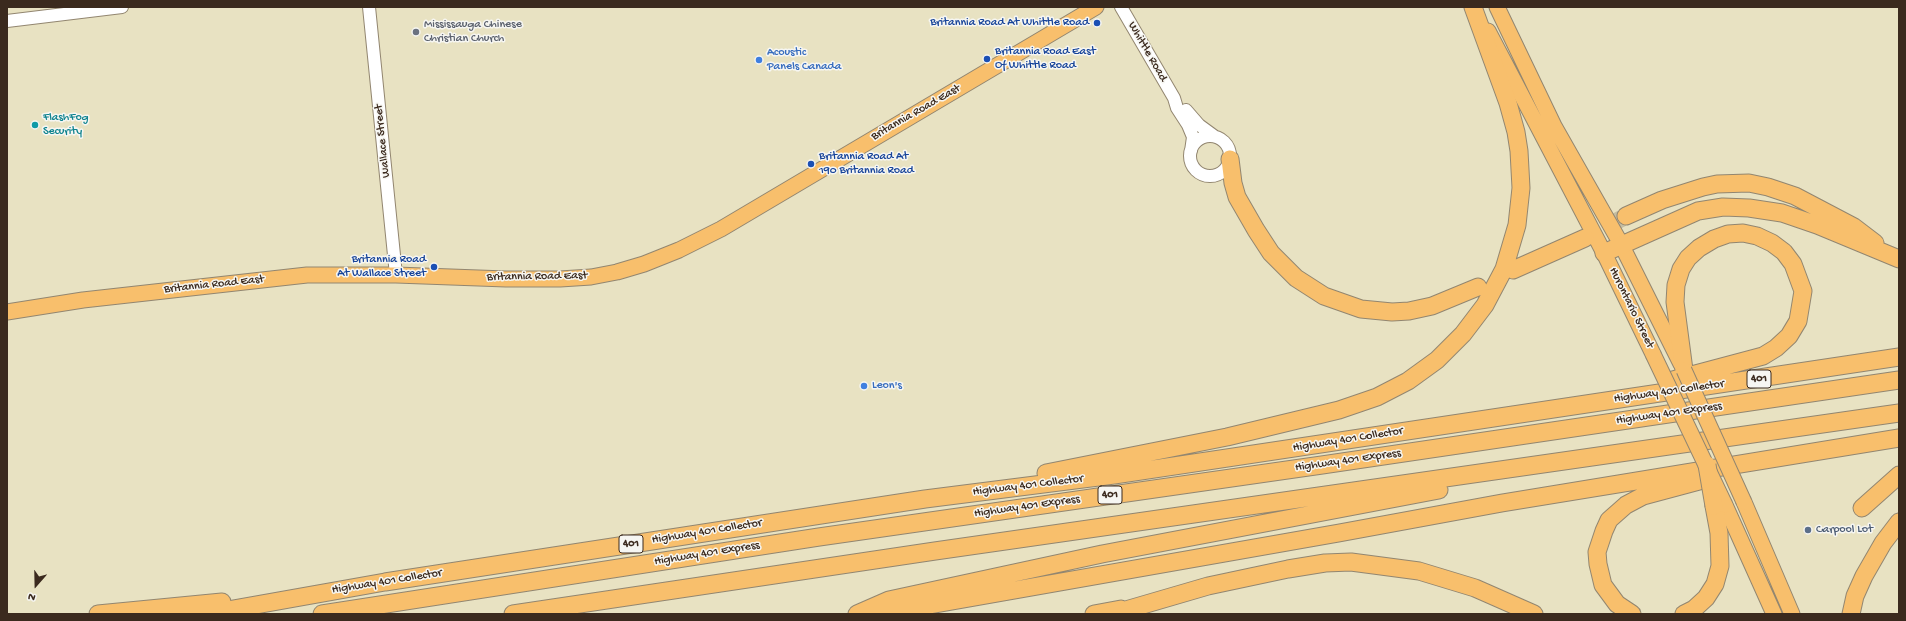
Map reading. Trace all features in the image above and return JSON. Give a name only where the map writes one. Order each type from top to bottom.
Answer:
[{"type":"highway","points":[[925,499],[1249,432],[1332,412],[1360,403],[1392,389],[1423,371],[1437,360],[1475,320],[1495,289],[1509,254],[1519,210],[1521,170],[1516,132],[1508,103],[1474,7]]},
{"type":"highway","points":[[1230,159],[1233,183],[1237,197],[1271,253],[1296,278],[1324,296],[1361,309],[1392,312],[1409,311],[1432,306],[1478,287]]},
{"type":"highway","points":[[1626,216],[1662,200],[1703,187],[1718,184],[1749,183],[1768,187],[1795,196],[1825,211],[1854,227],[1896,258]]},
{"type":"highway","points":[[1604,253],[1621,244],[1698,211],[1723,208],[1749,208],[1782,214],[1810,223],[1896,258]]},
{"type":"highway","points":[[1619,399],[1634,389],[1730,366],[1763,356],[1776,348],[1789,336],[1798,320],[1801,306],[1802,291],[1799,277],[1793,264],[1784,252],[1772,243],[1757,236],[1743,233],[1728,234],[1714,239],[1699,248],[1688,258],[1681,269],[1676,285],[1678,350],[1684,370]]},
{"type":"highway","points":[[1513,270],[1585,238]]},
{"type":"highway","name":"Highway 401 Collector","points":[[205,614],[338,590],[925,499],[1122,474],[1899,357]]},
{"type":"highway","name":"Highway 401 Express","points":[[322,614],[827,535],[1314,466],[1899,380]]},
{"type":"highway","points":[[513,614],[951,549],[1899,413]]},
{"type":"highway","points":[[870,614],[939,604],[1324,536],[1502,502],[1899,438]]},
{"type":"highway","points":[[1632,614],[1617,604],[1608,594],[1603,585],[1598,564],[1597,552],[1604,531],[1609,520],[1617,512],[1626,505],[1643,496],[1662,490],[1776,466],[1822,450]]},
{"type":"highway","points":[[857,614],[889,600],[1102,554],[1513,476],[1631,452]]},
{"type":"highway","points":[[1684,614],[1694,609],[1706,598],[1715,584],[1720,566],[1720,505],[1707,465]]},
{"type":"highway","points":[[1862,508],[1899,475]]},
{"type":"highway","points":[[1851,614],[1864,576],[1899,522]]},
{"type":"highway","points":[[1112,614],[1208,586],[1288,569],[1351,562],[1419,571],[1475,588],[1534,614]]},
{"type":"highway","points":[[98,614],[338,590]]},
{"type":"highway","points":[[1094,614],[1136,607]]},
{"type":"main road","name":"Britannia Road East","points":[[7,312],[90,299],[307,275],[396,275],[506,279],[560,279],[591,277],[617,272],[644,264],[697,242],[721,229],[1096,7]]},
{"type":"main road","name":"Hurontario Street","points":[[1474,7],[1604,253],[1707,465]]},
{"type":"main road","name":"Hurontario Street","points":[[1497,7],[1554,126],[1621,244],[1678,350]]},
{"type":"main road","points":[[1684,370],[1744,502],[1792,614]]},
{"type":"main road","points":[[1720,505],[1774,614]]},
{"type":"street","points":[[7,21],[122,7]]},
{"type":"street","name":"Wallace Street","points":[[369,7],[396,275]]},
{"type":"street","name":"Whittle Road","points":[[1121,7],[1174,98],[1199,125],[1214,136]]},
{"type":"street","name":"Whittle Road","points":[[1174,98],[1177,108],[1193,137],[1191,151]]},
{"type":"street","points":[[1214,136],[1220,138],[1228,146],[1230,159],[1228,165],[1220,173],[1206,175],[1195,168],[1192,163],[1191,151],[1195,143],[1200,138],[1214,136]]},
{"type":"tunnel","points":[[1585,238],[1626,216]]},
{"type":"place","name":"Britannia Road At Whittle Road","points":[[1097,23]]},
{"type":"place","name":"Mississauga Chinese Christian Church","points":[[416,32]]},
{"type":"place","name":"Britannia Road East Of Whittle Road","points":[[987,59]]},
{"type":"place","name":"Acoustic Panels Canada","points":[[759,60]]},
{"type":"place","name":"FlashFog Security","points":[[35,125]]},
{"type":"place","name":"Britannia Road At 190 Britannia Road","points":[[811,164]]},
{"type":"place","name":"Britannia Road At Wallace Street","points":[[434,267]]},
{"type":"place","name":"Leon's","points":[[864,386]]},
{"type":"place","name":"Carpool Lot","points":[[1808,530]]}]
